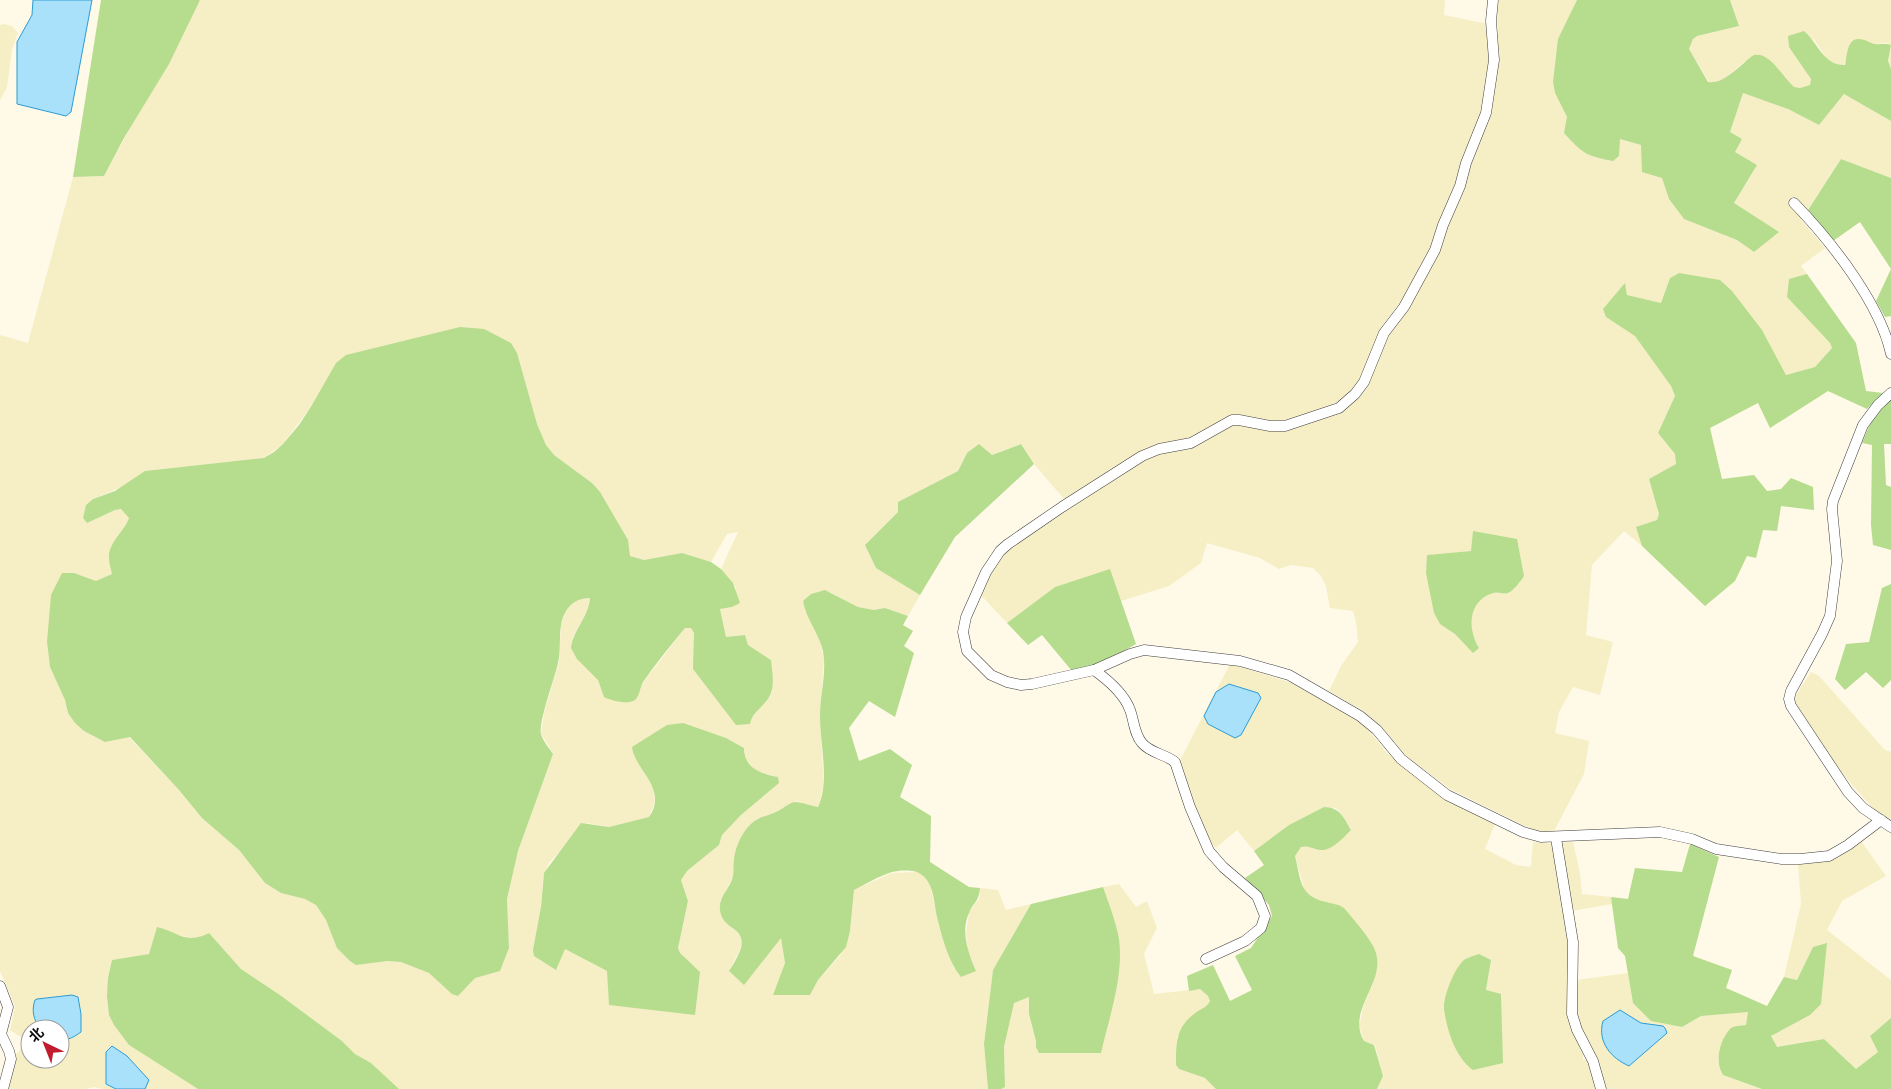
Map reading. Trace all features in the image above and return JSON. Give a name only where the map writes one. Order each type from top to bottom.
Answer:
[{"type":"street","points":[[1493,0],[1491,21],[1494,60],[1486,113],[1466,163],[1460,186],[1443,226],[1436,250],[1404,307],[1384,332],[1364,382],[1356,394],[1339,408],[1285,426],[1270,426],[1232,420],[1191,443],[1159,449],[1142,456],[1062,507],[1008,544],[986,572],[966,617],[963,632],[967,651],[991,675],[1007,682],[1021,685],[1094,670],[1144,650],[1240,661],[1290,675],[1360,716],[1377,730],[1401,759],[1447,794],[1523,832],[1541,837],[1556,838],[1660,832],[1692,840],[1716,849],[1800,860],[1829,856],[1848,846],[1880,820]]},
{"type":"street","points":[[1794,203],[1831,244],[1863,292],[1883,329],[1891,354]]},
{"type":"street","points":[[1891,393],[1878,405],[1863,425],[1833,500],[1832,509],[1837,561],[1830,616],[1789,699],[1791,706],[1844,786],[1863,808],[1891,827]]},
{"type":"street","points":[[1094,670],[1124,698],[1130,708],[1141,742],[1175,762],[1190,807],[1209,851],[1223,867],[1259,899],[1264,912],[1264,923],[1255,934],[1238,945],[1206,959]]},
{"type":"street","points":[[1556,838],[1573,942],[1572,1014],[1577,1030],[1593,1061],[1601,1089]]},
{"type":"street","points":[[0,986],[8,1007],[1,1034],[11,1059],[3,1089]]},
{"type":"shaded area","points":[[200,0],[1445,0],[1444,15],[1488,24],[1492,51],[1486,100],[1434,245],[1405,296],[1381,327],[1360,379],[1350,393],[1341,400],[1303,418],[1273,421],[1232,416],[1189,441],[1148,447],[1064,499],[1034,464],[1021,444],[991,455],[967,453],[958,471],[898,502],[898,512],[865,545],[877,568],[920,595],[908,616],[885,608],[874,610],[858,607],[830,592],[819,591],[803,601],[819,636],[824,659],[820,715],[823,786],[820,803],[818,807],[807,806],[797,801],[749,825],[736,850],[733,877],[720,901],[725,921],[741,936],[742,941],[739,952],[729,971],[744,984],[781,937],[785,963],[773,995],[810,995],[818,980],[840,956],[850,931],[854,890],[892,873],[919,872],[924,875],[930,884],[939,925],[954,968],[976,971],[968,950],[966,934],[969,912],[979,899],[980,888],[998,890],[1006,910],[1031,904],[993,970],[984,1044],[988,1089],[399,1089],[371,1063],[355,1054],[342,1041],[241,969],[209,933],[199,938],[192,938],[157,928],[149,954],[112,960],[108,978],[109,1014],[114,1025],[129,1045],[198,1089],[102,1089],[95,1087],[85,1089],[7,1089],[15,1056],[20,1050],[20,1069],[70,1069],[70,1019],[20,1019],[20,1036],[10,1030],[15,1006],[0,971],[0,335],[28,343],[73,177],[104,176]],"holes":[[[312,405],[537,424],[546,445],[554,455],[592,483],[630,556],[644,560],[682,553],[711,562],[727,534],[738,532],[721,569],[736,588],[732,607],[720,609],[726,637],[745,635],[748,645],[771,660],[772,689],[767,701],[751,718],[736,725],[726,711],[694,645],[694,633],[691,628],[685,628],[642,684],[638,695],[604,697],[598,680],[573,637],[588,609],[590,598],[583,598],[572,603],[565,613],[561,625],[559,662],[545,709],[541,733],[553,754],[518,851],[507,899],[509,948],[500,971],[475,977],[458,996],[429,973],[401,962],[388,961],[356,965],[331,931],[316,905],[305,899],[281,893],[265,883],[239,850],[202,818],[179,790],[129,737],[105,742],[84,731],[68,713],[65,700],[50,667],[47,642],[74,573],[96,581],[113,574],[109,556],[112,545],[127,525],[129,518],[122,509],[115,510],[87,523],[83,518],[86,505],[93,499],[126,485],[145,471],[264,458],[283,444]],[[715,735],[726,738],[744,748],[746,759],[756,771],[778,777],[771,790],[741,815],[722,835],[719,845],[687,871],[681,880],[688,901],[678,948],[680,953],[700,972],[607,971],[565,949],[541,907],[543,878],[549,863],[587,823],[609,827],[649,817],[655,802],[654,790],[644,771]]]},
{"type":"shaded area","points":[[1499,0],[1577,0],[1571,15],[1553,82],[1555,93],[1567,117],[1620,139],[1641,145],[1662,178],[1669,199],[1684,219],[1737,240],[1754,252],[1734,203],[1757,165],[1735,152],[1730,132],[1743,93],[1788,109],[1819,125],[1844,94],[1891,121],[1891,178],[1841,159],[1801,220],[1825,248],[1801,266],[1807,274],[1789,280],[1787,297],[1830,343],[1832,348],[1815,367],[1786,375],[1762,330],[1679,273],[1670,278],[1661,303],[1627,295],[1625,284],[1606,317],[1635,335],[1671,386],[1675,396],[1658,433],[1675,454],[1676,465],[1649,479],[1659,514],[1657,520],[1637,527],[1642,546],[1624,531],[1592,565],[1586,635],[1613,642],[1600,695],[1573,687],[1559,712],[1555,733],[1589,741],[1584,774],[1553,833],[1537,831],[1525,826],[1450,789],[1405,755],[1381,726],[1363,711],[1329,691],[1341,666],[1358,642],[1356,622],[1353,611],[1330,608],[1326,586],[1321,576],[1313,568],[1291,565],[1279,569],[1260,558],[1207,543],[1201,563],[1169,586],[1121,601],[1110,570],[1055,587],[1007,623],[979,593],[996,562],[1014,542],[1148,456],[1235,424],[1268,429],[1344,408],[1386,335],[1404,314],[1472,155],[1488,123],[1498,33],[1497,8]],"holes":[[[1471,551],[1521,581],[1509,593],[1494,592],[1476,603],[1471,616],[1471,628],[1473,638],[1479,648],[1440,623],[1428,555]]]},
{"type":"shaded area","points":[[1730,0],[1891,0],[1891,45],[1886,43],[1875,44],[1864,40],[1850,43],[1844,65],[1838,65],[1828,60],[1813,38],[1805,70],[1811,79],[1810,85],[1800,88],[1794,87],[1745,61],[1724,79],[1714,83],[1709,82],[1689,50],[1690,44],[1697,36],[1739,26]]},
{"type":"shaded area","points":[[0,25],[12,26],[18,33],[12,49],[7,87],[0,100]]},
{"type":"shaded area","points":[[1891,45],[1891,69],[1888,62]]},
{"type":"shaded area","points":[[1230,664],[1299,685],[1364,725],[1388,754],[1437,793],[1495,824],[1485,849],[1516,865],[1531,867],[1533,842],[1554,844],[1573,842],[1580,873],[1582,894],[1611,897],[1612,904],[1566,912],[1570,972],[1583,1045],[1583,1060],[1590,1060],[1597,1089],[1377,1089],[1383,1076],[1375,1045],[1364,1041],[1359,1026],[1364,1004],[1373,984],[1376,952],[1345,909],[1314,899],[1305,892],[1295,856],[1301,847],[1306,845],[1322,850],[1336,844],[1351,829],[1336,808],[1324,807],[1289,825],[1254,851],[1237,830],[1216,848],[1208,839],[1179,762]],"holes":[[[1491,960],[1486,990],[1465,1064]]]},
{"type":"shaded area","points":[[1811,672],[1819,676],[1885,750],[1891,752],[1891,817],[1888,819],[1875,811],[1841,772],[1794,706],[1794,698]]},
{"type":"shaded area","points":[[1861,841],[1886,876],[1842,901],[1827,930],[1891,980],[1891,1018],[1870,1036],[1878,1052],[1856,1069],[1824,1039],[1776,1047],[1771,1036],[1810,1015],[1813,947],[1797,980],[1784,977],[1801,904],[1798,863],[1840,856]]},
{"type":"shaded area","points":[[1119,884],[1136,907],[1147,901],[1157,928],[1144,954],[1154,994],[1200,989],[1208,996],[1210,1001],[1208,1006],[1189,1019],[1177,1037],[1176,1065],[1179,1069],[1205,1078],[1216,1089],[1001,1089],[1005,1087],[1004,1047],[1014,1003],[1029,997],[1029,1014],[1036,1047],[1119,938],[1103,887]]},
{"type":"shaded area","points":[[1628,973],[1633,1003],[1682,1027],[1701,1016],[1749,1011],[1746,1026],[1735,1026],[1722,1044],[1718,1060],[1720,1071],[1723,1075],[1762,1089],[1604,1089],[1575,1015],[1576,980]]},
{"type":"green space","points":[[101,0],[200,0],[169,64],[124,138],[104,176],[73,177]]},
{"type":"green space","points":[[1577,0],[1730,0],[1739,26],[1697,36],[1693,39],[1689,49],[1708,82],[1714,82],[1727,77],[1754,55],[1760,55],[1771,61],[1794,87],[1800,88],[1810,85],[1811,79],[1789,47],[1788,36],[1804,31],[1826,58],[1838,64],[1845,65],[1848,48],[1855,39],[1875,44],[1891,45],[1888,61],[1891,69],[1891,121],[1844,94],[1819,125],[1788,109],[1743,93],[1730,132],[1742,139],[1735,152],[1757,165],[1734,203],[1779,232],[1754,252],[1737,240],[1684,219],[1669,199],[1662,178],[1642,172],[1641,145],[1620,139],[1619,156],[1613,161],[1585,153],[1564,133],[1567,117],[1555,93],[1553,82],[1558,39]]},
{"type":"green space","points":[[1841,159],[1891,178],[1891,269],[1860,222],[1833,241],[1808,210]]},
{"type":"green space","points":[[1891,269],[1891,316],[1885,317],[1876,301]]},
{"type":"green space","points":[[1679,273],[1720,280],[1732,291],[1762,330],[1786,375],[1815,367],[1832,348],[1830,343],[1787,297],[1789,279],[1807,274],[1856,343],[1866,391],[1883,393],[1867,409],[1828,391],[1770,428],[1758,403],[1710,428],[1722,479],[1754,475],[1767,491],[1781,489],[1791,478],[1813,487],[1814,510],[1781,506],[1777,531],[1763,530],[1756,558],[1747,556],[1735,581],[1705,606],[1642,546],[1636,527],[1657,520],[1659,514],[1649,479],[1676,464],[1675,454],[1658,433],[1675,396],[1671,386],[1635,336],[1606,317],[1603,309],[1625,283],[1627,295],[1661,303],[1670,278]]},
{"type":"green space","points":[[460,327],[484,329],[511,343],[517,353],[537,424],[546,445],[554,455],[592,483],[600,492],[628,540],[630,556],[644,560],[682,553],[711,562],[721,569],[733,583],[740,603],[732,607],[720,609],[726,637],[745,635],[748,645],[771,660],[773,682],[772,691],[768,699],[753,716],[750,724],[736,725],[693,669],[694,633],[691,628],[685,628],[643,682],[635,700],[624,702],[604,697],[598,680],[577,659],[571,648],[572,641],[587,611],[590,598],[579,600],[569,606],[561,625],[558,663],[544,710],[541,728],[543,739],[553,754],[518,851],[507,899],[509,948],[500,971],[475,978],[458,996],[452,994],[429,973],[401,962],[388,961],[356,965],[350,961],[337,948],[326,920],[316,905],[305,899],[281,893],[265,883],[239,850],[202,818],[130,737],[105,742],[84,731],[75,723],[68,713],[65,700],[50,667],[47,642],[51,595],[62,573],[74,573],[96,581],[112,574],[109,553],[129,518],[121,509],[87,523],[83,518],[86,505],[93,499],[115,491],[145,471],[264,458],[283,444],[299,425],[336,363],[346,355]]},
{"type":"green space","points":[[1891,397],[1891,444],[1884,444],[1886,485],[1891,487],[1891,550],[1873,545],[1871,525],[1872,445],[1862,443],[1870,424]]},
{"type":"green space","points":[[979,444],[992,455],[1021,444],[1034,464],[955,537],[920,595],[876,568],[865,545],[898,512],[898,502],[958,471],[967,453]]},
{"type":"green space","points":[[1473,531],[1517,539],[1524,576],[1510,592],[1493,593],[1479,602],[1474,609],[1472,616],[1473,632],[1479,648],[1473,653],[1455,634],[1440,624],[1434,613],[1426,573],[1427,555],[1471,551]]},
{"type":"green space","points":[[1110,569],[1136,644],[1108,660],[1072,671],[1042,635],[1028,645],[1007,623],[1055,587]]},
{"type":"green space","points":[[1891,584],[1891,680],[1883,688],[1866,672],[1845,690],[1835,679],[1846,644],[1869,642],[1882,588]]},
{"type":"green space","points":[[825,590],[858,607],[874,610],[885,608],[908,616],[903,625],[913,631],[904,646],[914,653],[895,717],[869,701],[849,728],[859,761],[890,749],[912,765],[900,797],[931,816],[930,862],[969,887],[980,888],[977,900],[966,920],[965,928],[966,943],[976,971],[961,977],[952,964],[946,948],[929,883],[919,873],[908,871],[895,871],[854,890],[850,931],[846,947],[818,980],[810,995],[773,995],[785,963],[781,938],[744,985],[729,971],[742,945],[741,937],[723,918],[720,905],[732,880],[735,854],[741,836],[753,822],[793,802],[818,807],[822,797],[824,763],[820,716],[824,659],[819,638],[803,601],[811,594]]},
{"type":"green space","points":[[683,723],[726,738],[744,748],[750,765],[760,772],[778,777],[779,783],[741,815],[722,835],[719,845],[687,871],[681,880],[688,901],[678,948],[680,953],[700,972],[695,1015],[609,1005],[607,971],[565,949],[556,970],[534,956],[533,950],[541,907],[544,873],[581,823],[609,827],[649,817],[654,807],[655,797],[653,788],[638,763],[632,747],[667,725]]},
{"type":"green space","points":[[1324,807],[1338,811],[1344,817],[1351,830],[1338,843],[1325,850],[1306,846],[1301,847],[1295,856],[1300,880],[1311,896],[1345,909],[1374,948],[1377,964],[1375,976],[1362,1008],[1360,1030],[1364,1041],[1374,1045],[1383,1076],[1377,1089],[1216,1089],[1205,1078],[1179,1069],[1176,1065],[1177,1041],[1181,1028],[1185,1022],[1210,1001],[1208,996],[1200,989],[1189,991],[1187,976],[1213,965],[1230,1001],[1252,990],[1235,956],[1251,948],[1272,916],[1269,905],[1245,878],[1264,865],[1254,851],[1289,825]]},
{"type":"green space","points":[[1690,844],[1719,857],[1693,956],[1732,970],[1726,988],[1767,1006],[1784,977],[1797,980],[1813,947],[1827,943],[1821,1004],[1810,1015],[1771,1036],[1777,1047],[1824,1039],[1856,1069],[1878,1052],[1870,1036],[1891,1018],[1891,1089],[1762,1089],[1723,1075],[1720,1070],[1719,1051],[1723,1039],[1730,1029],[1746,1025],[1748,1012],[1701,1016],[1682,1027],[1651,1021],[1633,1003],[1625,956],[1618,948],[1611,897],[1628,899],[1635,868],[1682,872]]},
{"type":"green space","points":[[1103,887],[1116,926],[1120,953],[1118,982],[1101,1053],[1039,1053],[1029,1014],[1029,997],[1014,1003],[1004,1047],[1005,1087],[1001,1089],[988,1089],[984,1044],[993,970],[1031,904]]},
{"type":"green space","points":[[157,927],[188,938],[209,933],[241,969],[342,1041],[355,1054],[371,1063],[399,1089],[198,1089],[129,1045],[109,1015],[107,996],[112,960],[149,954]]},
{"type":"green space","points":[[1479,954],[1491,960],[1486,990],[1501,994],[1503,1063],[1473,1070],[1461,1058],[1453,1042],[1447,1026],[1444,1004],[1450,984],[1459,966],[1465,959]]},
{"type":"water","points":[[33,0],[92,0],[71,112],[66,116],[17,104],[17,42],[32,15]]},
{"type":"water","points":[[1229,684],[1258,693],[1261,698],[1241,735],[1235,738],[1208,724],[1204,716],[1216,692]]},
{"type":"water","points":[[72,995],[78,997],[81,1014],[81,1032],[70,1038],[70,1019],[35,1019],[33,1008],[37,999]]},
{"type":"water","points":[[1620,1010],[1641,1023],[1663,1026],[1667,1033],[1629,1066],[1611,1054],[1602,1036],[1603,1021]]},
{"type":"water","points":[[112,1046],[127,1056],[149,1080],[145,1089],[116,1089],[106,1084],[106,1052]]}]
